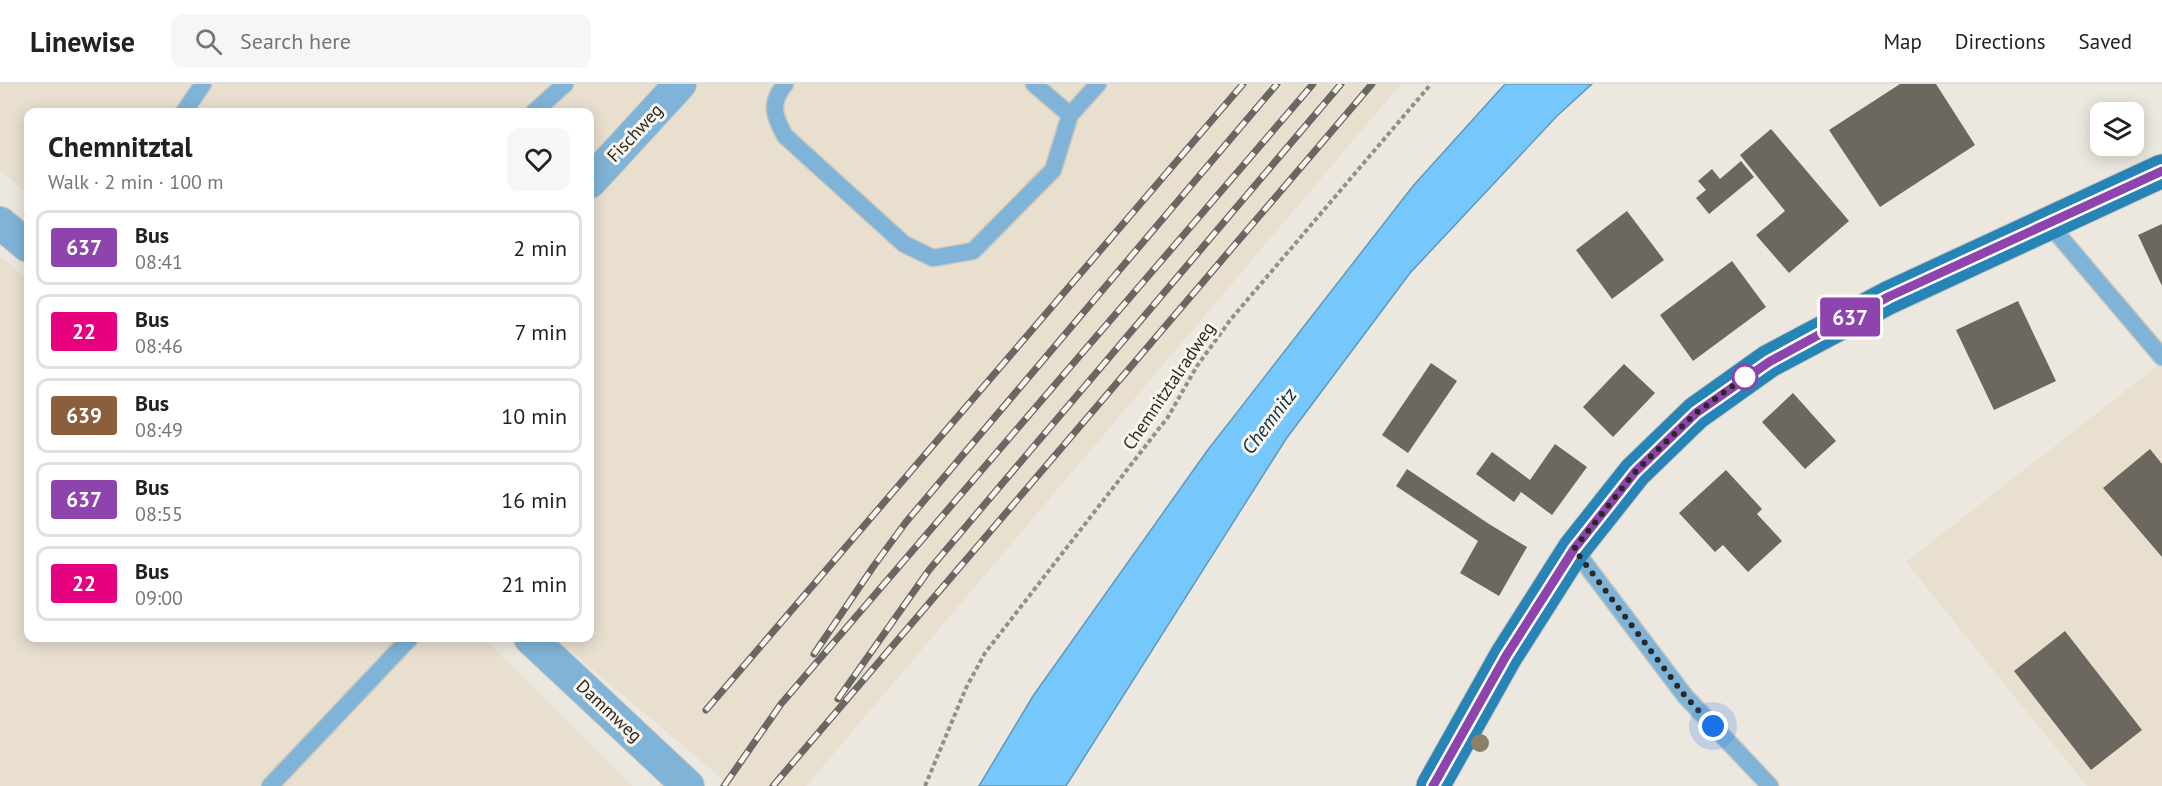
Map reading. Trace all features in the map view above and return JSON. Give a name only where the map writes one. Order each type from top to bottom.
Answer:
[{"type":"main road","points":[[1433,786],[1506,656],[1574,549],[1635,472],[1696,413],[1745,377],[1807,340],[1888,297],[2162,171]]},
{"type":"street","name":"Fischweg","points":[[594,178],[680,84]]},
{"type":"street","points":[[0,224],[24,243]]},
{"type":"street","name":"Dammweg","points":[[534,642],[688,786]]},
{"type":"lane","points":[[187,108],[203,84]]},
{"type":"lane","points":[[538,108],[565,84]]},
{"type":"lane","points":[[785,84],[778,93],[774,115],[785,136],[904,244],[933,258],[973,251],[1053,170],[1070,115],[1098,84]]},
{"type":"lane","points":[[1034,84],[1070,115]]},
{"type":"lane","points":[[2049,224],[2162,357]]},
{"type":"lane","points":[[1574,549],[1685,696],[1770,786]]},
{"type":"lane","points":[[270,786],[406,642]]},
{"type":"path","name":"Chemnitztalradweg","points":[[925,786],[966,688],[985,653],[1168,417],[1197,366],[1231,319],[1431,84]]},
{"type":"shaded area","points":[[0,84],[1401,84],[806,786],[731,786],[560,642],[594,642],[594,108],[24,108],[24,191],[0,170]]},
{"type":"shaded area","points":[[0,256],[24,277],[24,642],[488,642],[633,786],[0,786]]},
{"type":"shaded area","points":[[2159,365],[2162,368],[2162,786],[2087,786],[1906,562]]},
{"type":"water","name":"Chemnitz","points":[[1505,84],[1592,84],[1557,116],[1410,273],[1286,439],[1066,786],[979,786],[1033,696],[1207,451],[1413,186]]},
{"type":"building","points":[[1900,84],[1936,84],[1975,145],[1880,207],[1829,130]]},
{"type":"building","points":[[1771,129],[1849,221],[1789,273],[1756,235],[1785,211],[1740,155]]},
{"type":"building","points":[[1741,161],[1754,177],[1709,214],[1696,198],[1706,190],[1698,181],[1712,169],[1720,179]]},
{"type":"building","points":[[1627,211],[1664,260],[1612,299],[1576,250]]},
{"type":"building","points":[[2162,224],[2162,286],[2138,235]]},
{"type":"building","points":[[1732,261],[1766,307],[1693,361],[1660,315]]},
{"type":"building","points":[[2018,301],[2056,381],[1994,410],[1956,330]]},
{"type":"building","points":[[1431,363],[1457,381],[1408,453],[1382,435]]},
{"type":"building","points":[[1624,364],[1655,393],[1613,437],[1583,407]]},
{"type":"building","points":[[1793,393],[1836,441],[1805,469],[1762,422]]},
{"type":"building","points":[[1555,444],[1587,467],[1552,515],[1521,492],[1514,502],[1476,474],[1492,452],[1530,480]]},
{"type":"building","points":[[2150,449],[2162,464],[2162,557],[2103,488]]},
{"type":"building","points":[[1407,469],[1527,547],[1499,596],[1460,573],[1478,541],[1396,486]]},
{"type":"building","points":[[1726,470],[1762,509],[1757,514],[1782,541],[1748,572],[1723,545],[1715,552],[1679,513]]},
{"type":"building","points":[[2065,631],[2142,730],[2091,770],[2014,671]]},
{"type":"railway","points":[[706,710],[1243,84]]},
{"type":"railway","points":[[814,654],[906,522],[1277,84]]},
{"type":"railway","points":[[724,786],[781,704],[1313,84]]},
{"type":"railway","points":[[838,699],[929,570],[1341,84]]},
{"type":"railway","points":[[773,786],[1372,84]]},
{"type":"bus line","name":"637","points":[[1433,786],[1506,656],[1574,549],[1635,472],[1696,413],[1769,362],[1888,297],[2162,171]]},
{"type":"route","points":[[1713,726],[1685,696],[1574,549],[1635,472],[1696,413],[1745,377]]}]
